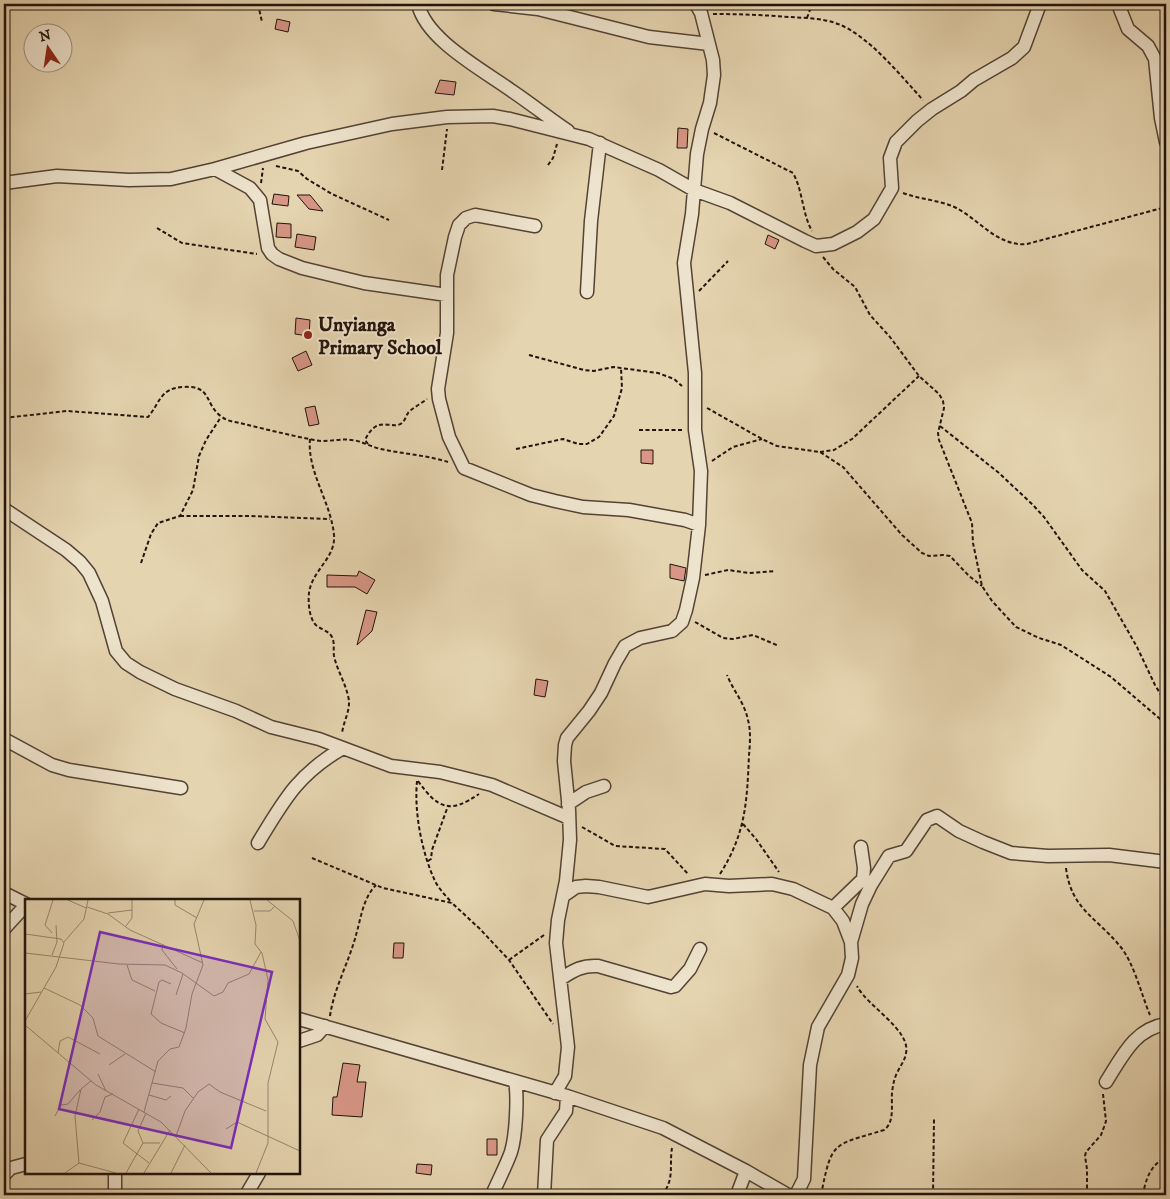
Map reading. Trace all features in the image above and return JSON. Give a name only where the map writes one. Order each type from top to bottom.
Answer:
[{"type":"street","points":[[418,4],[428,25],[445,42],[466,60],[567,133]]},
{"type":"street","points":[[494,4],[538,9],[649,37],[709,44]]},
{"type":"street","points":[[4,183],[57,176],[171,180],[264,159],[306,143],[368,129],[420,119],[493,116],[567,133],[600,143],[659,170],[694,190],[730,203],[820,246],[834,244],[868,224],[879,212],[892,188],[890,158],[896,142],[932,109],[961,91],[974,80],[1012,58],[1024,47],[1040,4]]},
{"type":"street","points":[[1118,4],[1128,29],[1148,46],[1155,59],[1161,118],[1166,142]]},
{"type":"street","points":[[544,1195],[547,1140],[549,1134],[566,1111],[561,1095],[568,1047],[563,1009],[562,978],[556,943],[558,920],[566,881],[570,821],[564,761],[565,745],[567,738],[601,693],[625,646],[640,638],[672,631],[678,627],[684,615],[693,578],[699,525],[700,471],[695,430],[695,373],[684,263],[692,214],[697,154],[710,103],[714,75],[713,60],[699,9]]},
{"type":"street","points":[[587,292],[591,221],[600,143]]},
{"type":"street","points":[[215,169],[250,188],[260,200],[268,248],[279,259],[302,268],[364,283],[447,295]]},
{"type":"street","points":[[535,226],[475,214],[466,218],[459,225],[455,237],[447,275],[446,346],[438,389],[449,437],[464,468],[531,495],[555,501],[583,507],[629,510],[685,520],[699,525]]},
{"type":"street","points":[[4,509],[66,550],[89,573],[102,601],[116,651],[126,663],[175,689],[236,711],[271,727],[320,739],[380,763],[440,772],[492,785],[570,821]]},
{"type":"street","points":[[4,739],[52,765],[69,770],[181,788]]},
{"type":"street","points":[[258,843],[293,788],[319,764],[345,749]]},
{"type":"street","points":[[568,804],[586,792],[604,786]]},
{"type":"street","points":[[851,942],[862,904],[886,860],[892,854],[906,851],[930,818],[937,816],[943,818],[959,831],[1011,853],[1064,856],[1108,855],[1166,862]]},
{"type":"street","points":[[833,908],[863,880],[864,868],[861,847]]},
{"type":"street","points":[[563,896],[576,887],[586,886],[648,896],[699,884],[729,886],[779,885],[809,896],[833,908],[847,928],[851,942],[851,968],[818,1026],[808,1089],[804,1179],[796,1195]]},
{"type":"street","points":[[4,893],[25,904]]},
{"type":"street","points":[[4,928],[25,906]]},
{"type":"street","points":[[562,978],[578,968],[598,966],[670,987],[675,986],[690,969],[700,949]]},
{"type":"street","points":[[300,1019],[620,1113],[677,1135],[788,1195]]},
{"type":"street","points":[[1106,1082],[1133,1042],[1144,1032],[1160,1025]]},
{"type":"street","points":[[300,1041],[317,1035],[325,1026]]},
{"type":"street","points":[[492,1195],[515,1138],[517,1093],[515,1081]]},
{"type":"street","points":[[4,1175],[11,1168],[25,1164]]},
{"type":"street","points":[[736,1195],[746,1171]]},
{"type":"street","points":[[115,1174],[115,1195]]},
{"type":"street","points":[[246,1195],[258,1174]]},
{"type":"path","points":[[258,4],[262,22]]},
{"type":"path","points":[[807,18],[812,4]]},
{"type":"path","points":[[699,9],[807,18],[840,25],[862,39],[932,109]]},
{"type":"path","points":[[442,170],[447,136],[447,117]]},
{"type":"path","points":[[702,129],[717,134],[793,173],[797,180],[808,223],[828,264],[855,287],[870,315],[899,348],[919,376],[939,394],[944,408],[939,426],[939,440],[972,523],[972,543],[982,586]]},
{"type":"path","points":[[548,165],[567,133]]},
{"type":"path","points":[[260,200],[264,159],[298,171],[307,179],[332,194],[388,220]]},
{"type":"path","points":[[892,188],[952,206],[965,213],[992,234],[1010,244],[1018,245],[1166,206]]},
{"type":"path","points":[[157,228],[182,243],[251,254],[272,254]]},
{"type":"path","points":[[688,304],[710,278],[728,261]]},
{"type":"path","points":[[530,355],[584,370],[594,371],[613,367],[667,375],[679,384],[696,404],[711,410],[734,425],[777,446],[820,452],[834,450],[852,439],[919,376]]},
{"type":"path","points":[[516,449],[563,439],[578,444],[587,444],[599,437],[614,416],[622,388],[621,368]]},
{"type":"path","points":[[4,418],[67,410],[148,417],[162,396],[172,389],[182,387],[198,388],[204,392],[221,417],[239,423],[322,441],[349,439],[382,449],[445,461],[464,468]]},
{"type":"path","points":[[368,444],[365,440],[375,426],[385,424],[398,425],[402,423],[410,410],[419,406],[438,389]]},
{"type":"path","points":[[180,516],[193,490],[199,456],[206,440],[221,417]]},
{"type":"path","points":[[939,426],[998,472],[1033,505],[1082,570],[1105,591],[1166,703]]},
{"type":"path","points":[[639,430],[695,430]]},
{"type":"path","points":[[310,439],[309,453],[334,533],[334,548],[314,577],[309,596],[313,622],[332,638],[334,655],[348,696],[349,708],[342,733],[345,749]]},
{"type":"path","points":[[700,471],[733,447],[762,439]]},
{"type":"path","points":[[820,452],[844,467],[902,535],[922,553],[929,556],[943,554],[950,556],[969,576],[982,586],[992,601],[1016,627],[1039,638],[1061,645],[1111,677],[1166,724]]},
{"type":"path","points":[[141,563],[151,534],[158,523],[180,516],[217,515],[330,519]]},
{"type":"path","points":[[693,578],[728,570],[749,573],[775,571]]},
{"type":"path","points":[[684,615],[723,638],[733,639],[753,635],[779,646]]},
{"type":"path","points":[[713,884],[730,856],[743,824],[748,796],[750,729],[746,713],[726,675]]},
{"type":"path","points":[[407,768],[435,800],[440,804],[448,806],[464,804],[492,785]]},
{"type":"path","points":[[417,781],[418,818],[428,861],[436,882],[452,903],[509,960],[553,1025]]},
{"type":"path","points":[[428,861],[431,858],[432,850],[448,806]]},
{"type":"path","points":[[570,821],[615,846],[665,849],[699,884]]},
{"type":"path","points":[[743,824],[779,872]]},
{"type":"path","points":[[1064,856],[1070,890],[1076,900],[1119,944],[1160,1025]]},
{"type":"path","points":[[312,858],[384,888],[452,903]]},
{"type":"path","points":[[325,1026],[330,1022],[333,1000],[357,934],[359,920],[376,884]]},
{"type":"path","points":[[509,960],[544,935],[558,920]]},
{"type":"path","points":[[821,1195],[828,1163],[837,1148],[850,1139],[884,1130],[888,1127],[891,1119],[894,1082],[907,1052],[906,1044],[898,1030],[860,992],[853,979],[851,968]]},
{"type":"path","points":[[1087,1195],[1085,1156],[1086,1152],[1101,1135],[1106,1121],[1102,1101],[1106,1082]]},
{"type":"path","points":[[933,1195],[934,1119]]},
{"type":"path","points":[[662,1195],[668,1187],[670,1180],[671,1155],[677,1135]]},
{"type":"path","points":[[1143,1195],[1151,1170],[1166,1158]]},
{"type":"building","points":[[277,19],[290,22],[288,32],[275,29]]},
{"type":"building","points":[[440,80],[456,82],[454,95],[435,93]]},
{"type":"building","points":[[678,128],[688,129],[687,148],[677,148]]},
{"type":"building","points":[[274,194],[289,196],[288,206],[272,204]]},
{"type":"building","points":[[297,195],[310,195],[323,211],[309,209]]},
{"type":"building","points":[[277,223],[291,224],[291,238],[276,237]]},
{"type":"building","points":[[297,234],[316,237],[314,250],[295,247]]},
{"type":"building","points":[[768,235],[779,240],[775,249],[765,244]]},
{"type":"building","points":[[296,318],[310,320],[309,336],[295,334]]},
{"type":"building","points":[[306,351],[312,365],[298,371],[292,358]]},
{"type":"building","points":[[315,406],[319,424],[309,426],[305,408]]},
{"type":"building","points":[[641,450],[653,450],[653,464],[641,463]]},
{"type":"building","points":[[670,564],[686,568],[684,581],[670,578]]},
{"type":"building","points":[[359,571],[375,580],[367,594],[355,587],[327,587],[327,575],[357,576]]},
{"type":"building","points":[[366,610],[377,612],[372,631],[357,645]]},
{"type":"building","points":[[536,679],[548,681],[545,697],[534,695]]},
{"type":"building","points":[[394,943],[404,943],[403,958],[393,958]]},
{"type":"building","points":[[343,1063],[360,1065],[357,1082],[366,1082],[362,1117],[332,1115],[333,1097],[337,1097]]},
{"type":"building","points":[[487,1139],[497,1139],[497,1155],[487,1155]]},
{"type":"building","points":[[417,1164],[432,1165],[431,1175],[416,1173]]},
{"type":"place","name":"Unyianga Primary School","points":[[308,335]]}]
